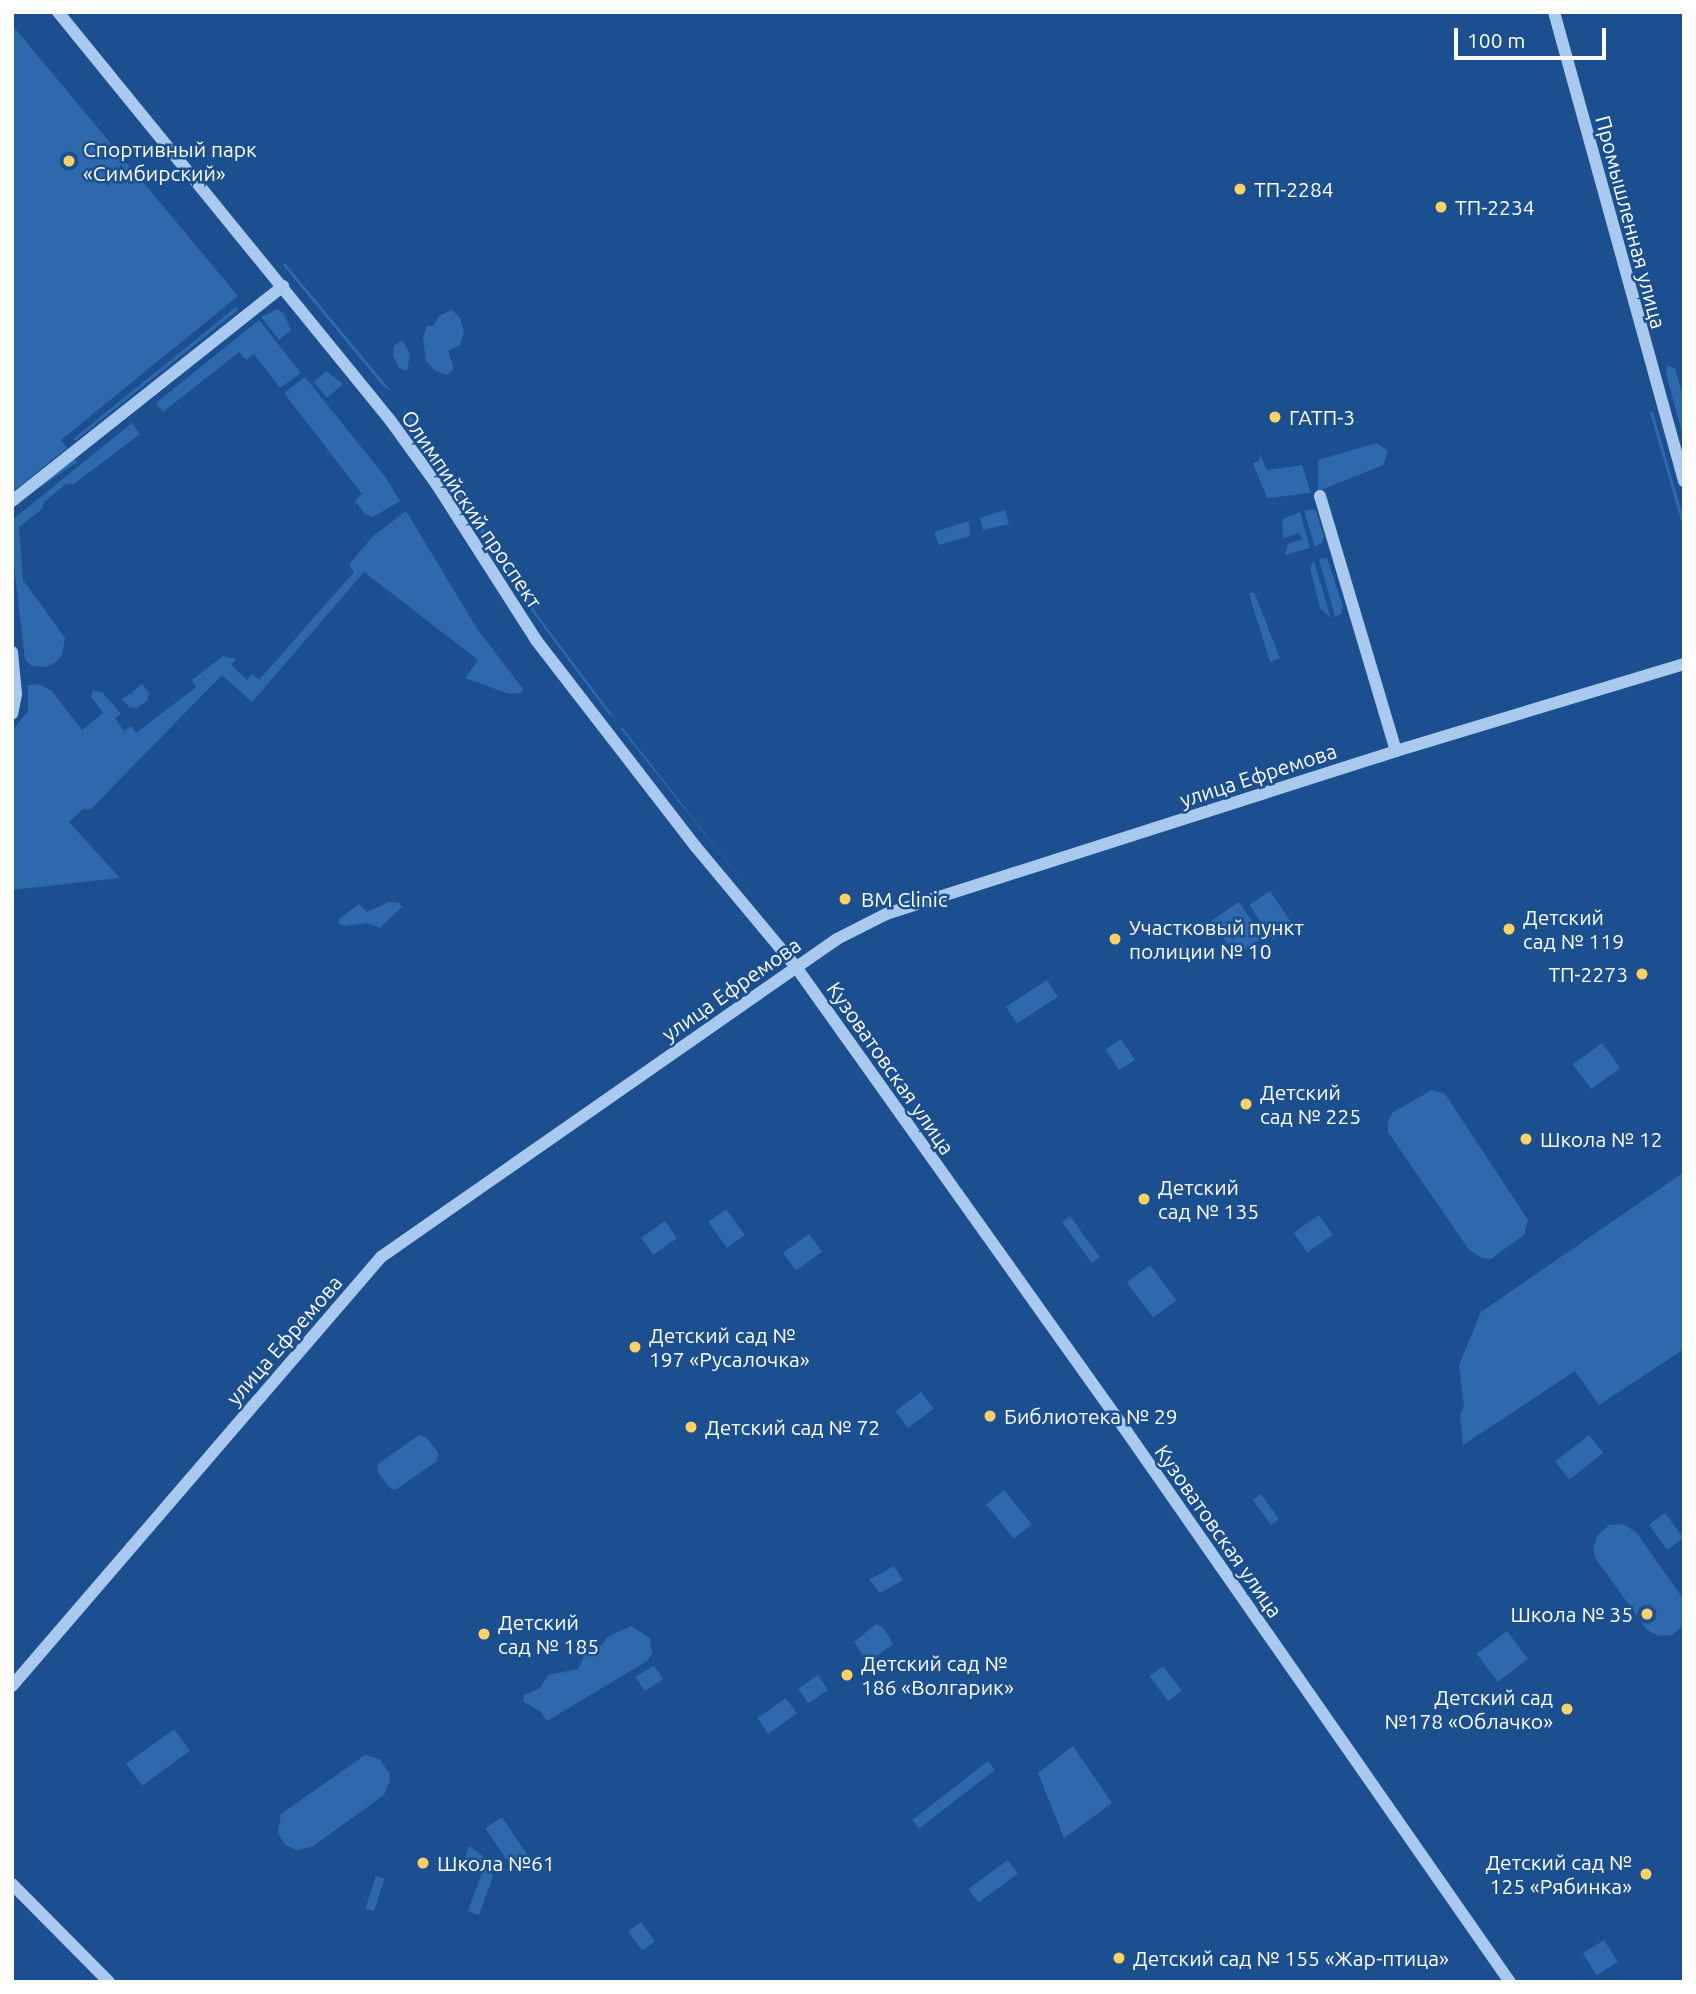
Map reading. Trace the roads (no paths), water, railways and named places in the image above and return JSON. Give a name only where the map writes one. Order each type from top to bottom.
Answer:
[{"type":"street","name":"Олимпийский проспект","points":[[58,12],[415,452],[522,619],[562,675],[696,847],[796,967]]},
{"type":"street","name":"Промышленная улица","points":[[1554,12],[1684,481]]},
{"type":"street","points":[[12,501],[283,286]]},
{"type":"street","points":[[1320,496],[1396,751]]},
{"type":"street","points":[[12,652],[16,694],[12,713]]},
{"type":"street","name":"улица Ефремова","points":[[12,1686],[382,1257],[852,930],[886,914],[1396,751],[1684,664]]},
{"type":"street","name":"Кузоватовская улица","points":[[796,967],[1127,1432],[1510,1982]]},
{"type":"street","points":[[12,1884],[109,1982]]},
{"type":"place","name":"Спортивный парк «Симбирский»","points":[[69,161]]},
{"type":"place","name":"ТП-2284","points":[[1240,189]]},
{"type":"place","name":"ТП-2234","points":[[1441,207]]},
{"type":"place","name":"ГАТП-3","points":[[1275,417]]},
{"type":"place","name":"BM Clinic","points":[[845,899]]},
{"type":"place","name":"Детский сад № 119","points":[[1509,929]]},
{"type":"place","name":"Участковый пункт полиции № 10","points":[[1115,939]]},
{"type":"place","name":"ТП-2273","points":[[1642,974]]},
{"type":"place","name":"Детский сад № 225","points":[[1246,1104]]},
{"type":"place","name":"Школа № 12","points":[[1526,1139]]},
{"type":"place","name":"Детский сад № 135","points":[[1144,1199]]},
{"type":"place","name":"Детский сад № 197 «Русалочка»","points":[[635,1347]]},
{"type":"place","name":"Библиотека № 29","points":[[990,1416]]},
{"type":"place","name":"Детский сад № 72","points":[[691,1427]]},
{"type":"place","name":"Школа № 35","points":[[1647,1614]]},
{"type":"place","name":"Детский сад № 185","points":[[484,1634]]},
{"type":"place","name":"Детский сад № 186 «Волгарик»","points":[[847,1675]]},
{"type":"place","name":"Детский сад №178 «Облачко»","points":[[1567,1709]]},
{"type":"place","name":"Школа №61","points":[[423,1863]]},
{"type":"place","name":"Детский сад № 125 «Рябинка»","points":[[1646,1874]]},
{"type":"place","name":"Детский сад № 155 «Жар-птица»","points":[[1119,1958]]}]
